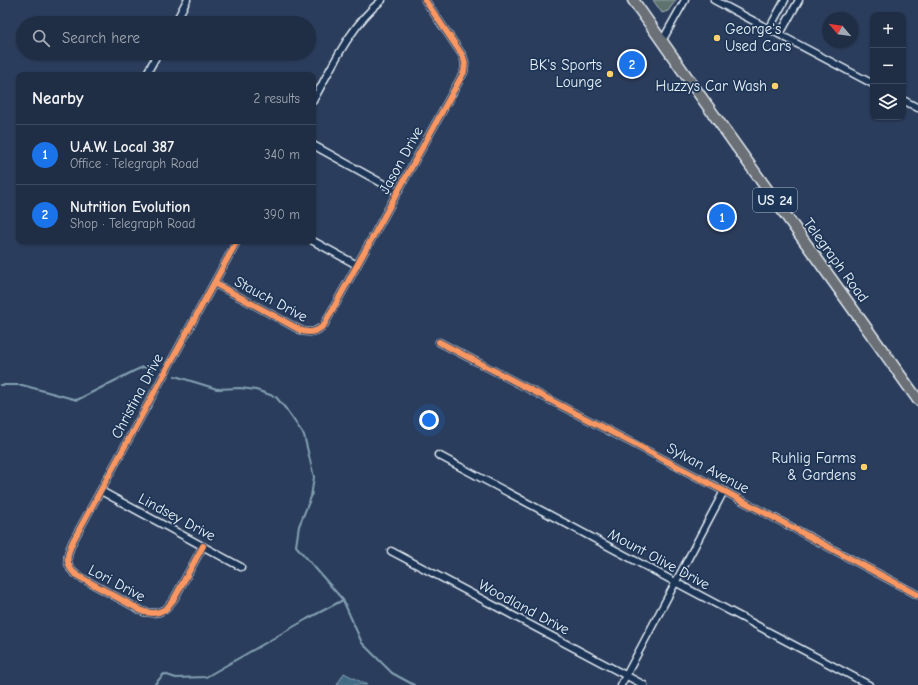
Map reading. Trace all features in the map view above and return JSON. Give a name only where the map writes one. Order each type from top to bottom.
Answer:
[{"type":"main road","name":"Telegraph Road","points":[[633,0],[918,400]]},
{"type":"street","points":[[178,16],[187,0]]},
{"type":"street","points":[[316,95],[343,45],[363,18],[382,0]]},
{"type":"street","name":"Jason Drive","points":[[316,331],[324,325],[465,67],[463,56],[425,0]]},
{"type":"street","points":[[662,41],[685,0]]},
{"type":"street","points":[[714,0],[870,82]]},
{"type":"street","points":[[769,29],[785,0]]},
{"type":"street","points":[[780,34],[799,0]]},
{"type":"street","points":[[148,72],[154,60]]},
{"type":"street","points":[[906,102],[918,108]]},
{"type":"street","points":[[316,147],[398,192]]},
{"type":"street","points":[[316,243],[357,265]]},
{"type":"street","name":"Christina Drive","points":[[68,566],[68,552],[73,541],[235,244]]},
{"type":"street","name":"Stauch Drive","points":[[214,283],[302,331],[316,331]]},
{"type":"street","name":"Sylvan Avenue","points":[[440,342],[918,595]]},
{"type":"street","name":"Mount Olive Drive","points":[[438,455],[869,685]]},
{"type":"street","name":"Lindsey Drive","points":[[101,491],[241,567]]},
{"type":"street","points":[[621,685],[724,491]]},
{"type":"street","name":"Lori Drive","points":[[68,566],[71,571],[78,576],[144,612],[153,613],[166,609],[174,599],[203,546]]},
{"type":"street","name":"Woodland Drive","points":[[391,551],[644,685]]},
{"type":"green space","points":[[653,0],[676,0],[668,11],[662,13]]},
{"type":"water","points":[[344,673],[367,685],[337,685]]},
{"type":"waterway","points":[[0,385],[22,385],[77,400],[143,367],[152,369]]},
{"type":"waterway","points":[[175,376],[217,389],[240,388],[256,390],[276,397],[286,409],[304,435],[314,477],[311,497],[299,526],[296,546],[343,600],[362,643],[392,673],[414,685]]},
{"type":"waterway","points":[[154,685],[164,674],[176,678],[206,677],[343,600]]},
{"type":"cycle path","points":[[214,283],[302,331],[314,331],[324,325],[464,72],[465,63],[463,56],[425,0]]},
{"type":"cycle path","points":[[203,546],[174,599],[166,609],[153,613],[144,612],[78,576],[73,572],[68,564],[68,555],[73,541],[235,244]]},
{"type":"cycle path","points":[[439,342],[724,491],[918,595]]},
{"type":"place","name":"George's Used Cars","points":[[717,38]]},
{"type":"place","name":"Nutrition Evolution","points":[[632,64]]},
{"type":"place","name":"BK's Sports Lounge","points":[[610,74]]},
{"type":"place","name":"Huzzys Car Wash","points":[[775,86]]},
{"type":"place","name":"U.A.W. Local 387","points":[[722,217]]},
{"type":"place","name":"Ruhlig Farms & Gardens","points":[[864,467]]}]
